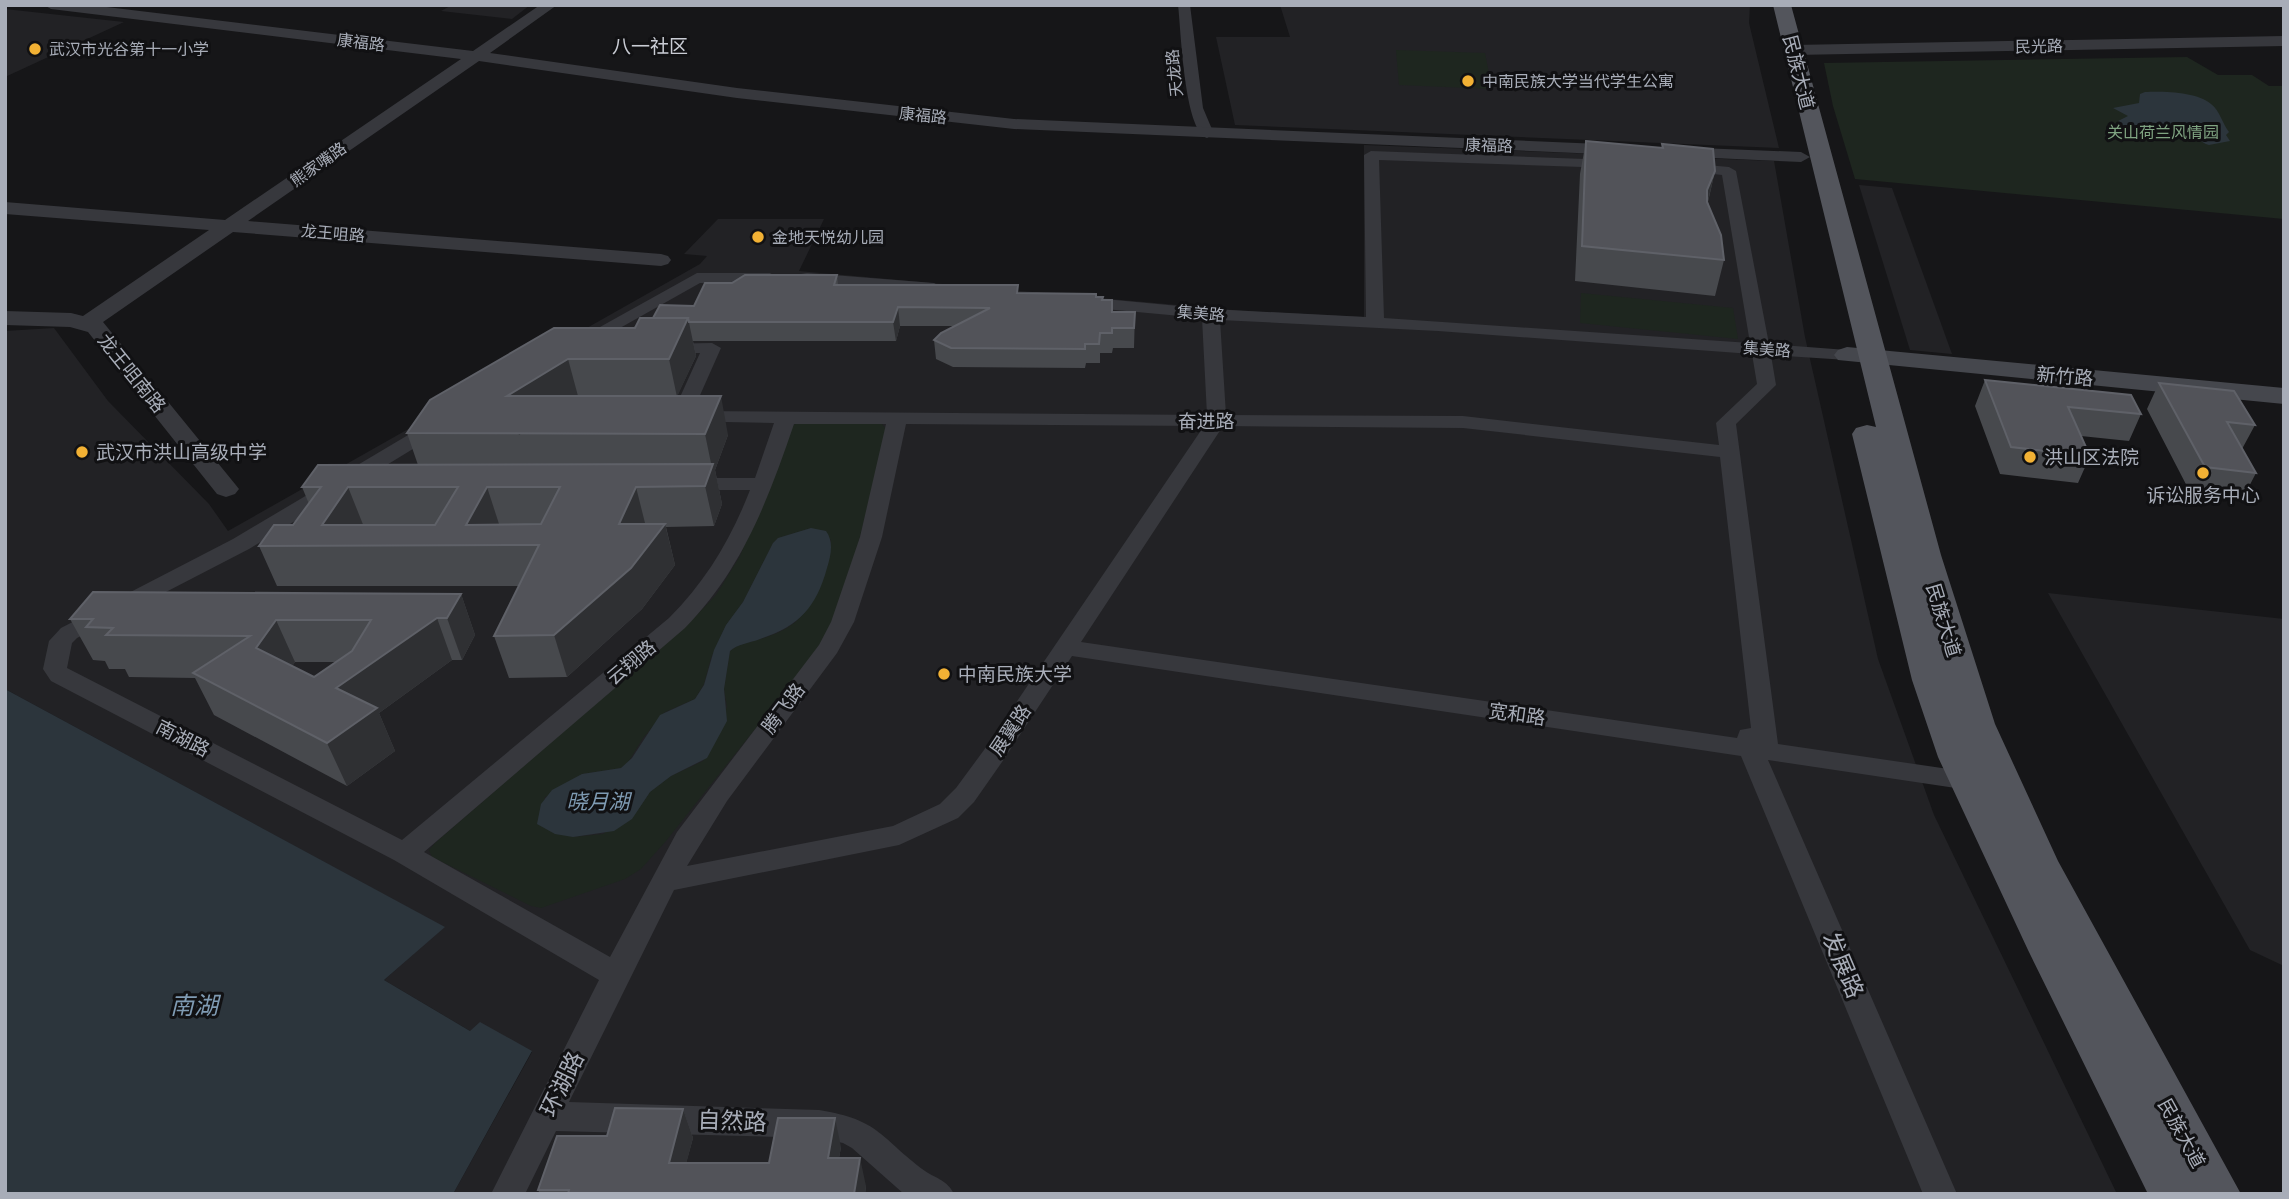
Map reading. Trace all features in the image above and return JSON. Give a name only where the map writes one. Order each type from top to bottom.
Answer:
[{"type":"main road","name":"民族大道","points":[[1765,5],[1801,157],[1859,356],[1980,734],[2032,850],[2085,956],[2215,1194]]},
{"type":"main road","name":"民族大道","points":[[1782,5],[1931,680],[1966,774],[2050,950],[2175,1194]]},
{"type":"main road","name":"新竹路","points":[[1859,356],[2284,396]]},
{"type":"street","name":"康福路","points":[[51,5],[475,56],[737,93],[1014,124],[1630,158]]},
{"type":"street","name":"熊家嘴路","points":[[86,324],[550,5]]},
{"type":"street","name":"天龙路","points":[[1184,5],[1196,107],[1207,134]]},
{"type":"street","name":"民光路","points":[[1794,50],[2284,41]]},
{"type":"street","points":[[1375,323],[1371,155],[1630,158]]},
{"type":"street","points":[[1665,159],[1801,157]]},
{"type":"street","points":[[1665,159],[1730,171],[1759,349]]},
{"type":"street","name":"龙王咀路","points":[[5,208],[661,260]]},
{"type":"street","points":[[614,348],[567,351],[697,278],[825,277],[949,289]]},
{"type":"street","name":"集美路","points":[[1059,300],[1211,314],[1859,356]]},
{"type":"street","points":[[1211,314],[1217,421]]},
{"type":"street","name":"龙王咀南路","points":[[5,318],[37,318],[96,327],[226,489]]},
{"type":"street","name":"奋进路","points":[[642,348],[712,348],[681,417],[1485,423],[1729,452]]},
{"type":"street","name":"发展路","points":[[1759,349],[1767,385],[1726,423],[1757,743],[1940,1194]]},
{"type":"street","points":[[338,485],[456,415]]},
{"type":"street","name":"云翔路","points":[[404,853],[691,610],[714,584],[731,559],[763,484],[786,418]]},
{"type":"street","name":"腾飞路","points":[[616,975],[701,818],[822,657],[842,626],[857,588],[897,419]]},
{"type":"street","name":"展翼路","points":[[665,881],[879,840],[938,818],[957,804],[1217,421]]},
{"type":"street","points":[[665,484],[763,484]]},
{"type":"street","points":[[338,485],[379,485]]},
{"type":"street","name":"南湖路","points":[[338,485],[241,544],[74,629],[61,641],[55,669],[72,681],[404,853],[616,975]]},
{"type":"street","name":"宽和路","points":[[1070,641],[1966,774]]},
{"type":"street","name":"环湖路","points":[[508,1194],[616,975]]},
{"type":"street","name":"自然路","points":[[546,1116],[820,1124],[852,1131],[866,1140],[921,1190]]},
{"type":"shaded area","points":[[452,5],[530,5],[512,19],[441,11]]},
{"type":"shaded area","name":"中南民族大学当代学生公寓","points":[[1280,5],[1750,5],[1749,23],[1779,148],[1235,125],[1216,37],[1290,37]]},
{"type":"shaded area","name":"武汉市光谷第十一小学","points":[[5,9],[124,22],[5,77]]},
{"type":"shaded area","name":"中南民族大学","points":[[1364,145],[1774,161],[1805,337],[1878,659],[1934,815],[2117,1194],[453,1194],[532,1052],[470,1031],[384,980],[444,927],[5,689],[5,331],[54,328],[108,401],[209,504],[228,531],[700,264],[707,256],[684,254],[718,219],[824,219],[799,271],[1244,311],[1364,317]]},
{"type":"shaded area","points":[[1859,185],[1892,188],[1952,354],[1910,350]]},
{"type":"shaded area","points":[[2048,593],[2284,619],[2284,966],[2250,950]]},
{"type":"green space","points":[[1396,50],[1485,53],[1492,89],[1399,85]]},
{"type":"green space","name":"关山荷兰风情园","points":[[2187,57],[2218,75],[2252,75],[2269,86],[2284,86],[2284,219],[1855,179],[1833,106],[1824,63]]},
{"type":"green space","points":[[1581,293],[1733,308],[1738,339],[1580,323]]},
{"type":"green space","points":[[797,423],[882,424],[887,430],[845,596],[817,651],[666,841],[641,869],[625,879],[541,908],[531,906],[432,857],[429,850],[435,843],[692,620],[716,595],[740,556],[789,428]],"holes":[[[811,528],[831,540],[829,558],[819,588],[796,622],[777,633],[737,646],[730,651],[724,689],[727,707],[703,761],[671,776],[650,792],[638,810],[603,834],[573,837],[544,798],[582,774],[621,768],[627,764],[643,738],[665,712],[695,699],[704,684],[711,658],[726,625],[743,602],[778,538]]]},
{"type":"water","points":[[2180,93],[2205,100],[2219,114],[2229,132],[2226,135],[2230,141],[2209,145],[2186,133],[2147,133],[2121,125],[2118,121],[2128,116],[2113,108],[2139,103],[2140,94]]},
{"type":"water","name":"晓月湖","points":[[811,528],[826,531],[831,544],[823,582],[811,605],[795,621],[774,634],[730,651],[724,689],[727,721],[707,758],[671,776],[650,792],[632,819],[614,831],[573,837],[555,834],[537,824],[541,804],[552,790],[582,774],[621,768],[632,758],[660,715],[695,699],[704,685],[714,650],[726,625],[743,602],[773,543],[778,538]]},
{"type":"water","name":"南湖","points":[[5,689],[445,927],[384,980],[470,1031],[480,1022],[532,1051],[453,1194],[5,1194]]},
{"type":"building","points":[[1586,141],[1663,148],[1662,144],[1713,149],[1715,171],[1707,190],[1707,202],[1721,235],[1724,260],[1582,246]]},
{"type":"building","points":[[745,275],[837,275],[834,285],[1018,285],[1017,293],[1096,294],[1096,297],[1103,297],[1102,300],[1112,300],[1112,312],[1135,312],[1134,328],[1112,328],[1112,333],[1100,333],[1099,344],[1085,344],[1085,349],[951,348],[934,340],[941,333],[990,308],[898,307],[893,322],[689,322],[688,318],[653,318],[660,305],[694,306],[705,283],[732,283]]},
{"type":"building","points":[[640,318],[688,318],[669,359],[568,359],[507,396],[721,396],[705,434],[407,433],[430,400],[554,328],[635,328]]},
{"type":"building","points":[[1985,380],[2131,395],[2141,414],[2068,407],[2090,456],[2011,447]]},
{"type":"building","points":[[2159,383],[2234,391],[2255,425],[2227,422],[2256,473],[2205,467]]},
{"type":"building","points":[[713,464],[705,486],[636,487],[619,524],[665,524],[631,568],[554,635],[494,636],[539,545],[259,546],[274,525],[293,525],[321,487],[302,487],[318,465]],"holes":[[[348,487],[458,487],[435,525],[322,525]],[[487,487],[560,487],[541,524],[466,525]]]},
{"type":"building","points":[[93,592],[461,594],[447,618],[437,618],[336,688],[377,708],[327,743],[193,673],[250,636],[106,635],[113,628],[86,627],[93,619],[70,619]],"holes":[[[276,620],[371,620],[352,651],[314,677],[256,648]]]},
{"type":"building","points":[[615,1108],[683,1109],[669,1163],[769,1163],[778,1118],[835,1118],[828,1158],[860,1158],[854,1194],[568,1194],[569,1190],[538,1190],[557,1136],[607,1136]]},
{"type":"place","name":"武汉市光谷第十一小学","points":[[35,49]]},
{"type":"place","name":"中南民族大学当代学生公寓","points":[[1468,81]]},
{"type":"place","name":"金地天悦幼儿园","points":[[758,237]]},
{"type":"place","name":"武汉市洪山高级中学","points":[[82,452]]},
{"type":"place","name":"洪山区法院","points":[[2030,457]]},
{"type":"place","name":"诉讼服务中心","points":[[2203,473]]},
{"type":"place","name":"中南民族大学","points":[[944,674]]},
{"type":"district","name":"八一社区","points":[[650,46]]}]
